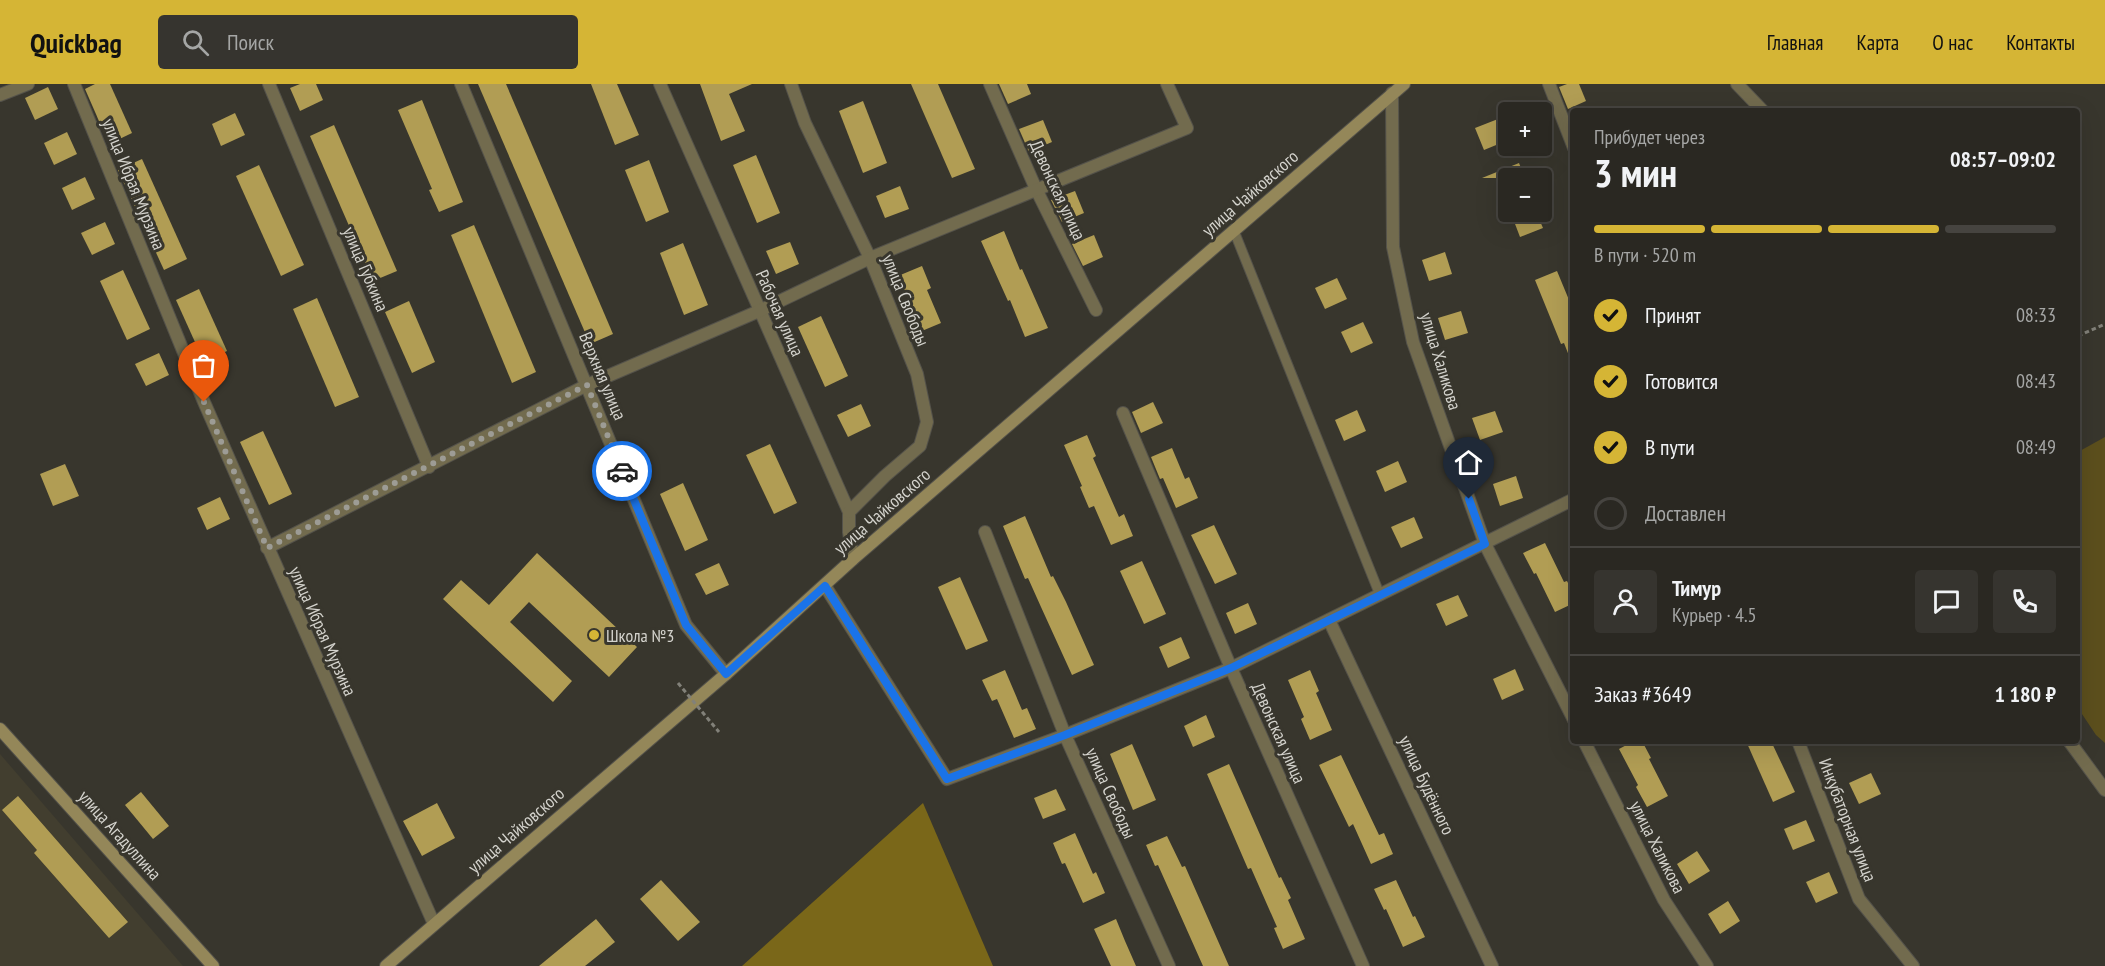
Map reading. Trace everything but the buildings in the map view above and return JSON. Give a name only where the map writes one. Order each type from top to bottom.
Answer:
[{"type":"main road","name":"улица Чайковского","points":[[386,966],[726,674],[853,559],[1404,84]]},
{"type":"main road","name":"улица Агадуллина","points":[[0,729],[213,966]]},
{"type":"street","points":[[0,95],[28,84]]},
{"type":"street","name":"улица Ибрая Мурзина","points":[[74,84],[204,402],[434,924]]},
{"type":"street","name":"улица Губкина","points":[[269,84],[429,467]]},
{"type":"street","name":"Верхняя улица","points":[[461,84],[686,625],[726,674]]},
{"type":"street","name":"Рабочая улица","points":[[660,84],[849,512],[853,559]]},
{"type":"street","name":"улица Свободы","points":[[790,84],[870,258],[916,374],[927,422],[920,446],[885,476],[849,512]]},
{"type":"street","name":"Девонская улица","points":[[990,84],[1036,189],[1096,310]]},
{"type":"street","points":[[267,548],[587,385],[759,311],[870,258],[1187,128],[1167,84]]},
{"type":"street","points":[[1549,84],[1570,138]]},
{"type":"street","points":[[1737,84],[1760,108]]},
{"type":"street","name":"улица Халикова","points":[[1392,93],[1393,247],[1413,342],[1485,544],[1570,712]]},
{"type":"street","name":"Девонская улица","points":[[1123,414],[1231,668],[1363,966]]},
{"type":"street","points":[[825,586],[947,779],[1065,735],[1231,668],[1570,501]]},
{"type":"street","name":"улица Свободы","points":[[985,532],[1065,735],[1169,966]]},
{"type":"street","name":"улица Будённого","points":[[1329,620],[1492,966]]},
{"type":"street","name":"улица Халикова","points":[[1586,744],[1664,900],[1707,966]]},
{"type":"street","name":"Инкубаторная улица","points":[[1799,744],[1859,898],[1913,966]]},
{"type":"street","points":[[2071,744],[2105,790]]},
{"type":"lane","points":[[1233,231],[1380,595]]},
{"type":"path","points":[[2080,335],[2105,324]]},
{"type":"path","points":[[678,683],[719,732]]},
{"type":"shaded area","points":[[2105,437],[2105,743],[2096,735],[2080,711],[2080,451]]},
{"type":"shaded area","points":[[0,754],[183,966],[0,966]]},
{"type":"shaded area","points":[[923,803],[993,966],[742,966]]},
{"type":"way so far","points":[[204,402],[267,548],[587,385],[622,471]]},
{"type":"place","name":"Школа №3","points":[[594,635]]},
{"type":"route","points":[[622,471],[686,625],[726,674],[825,586],[947,779],[1065,735],[1231,668],[1485,544],[1469,499]]}]
